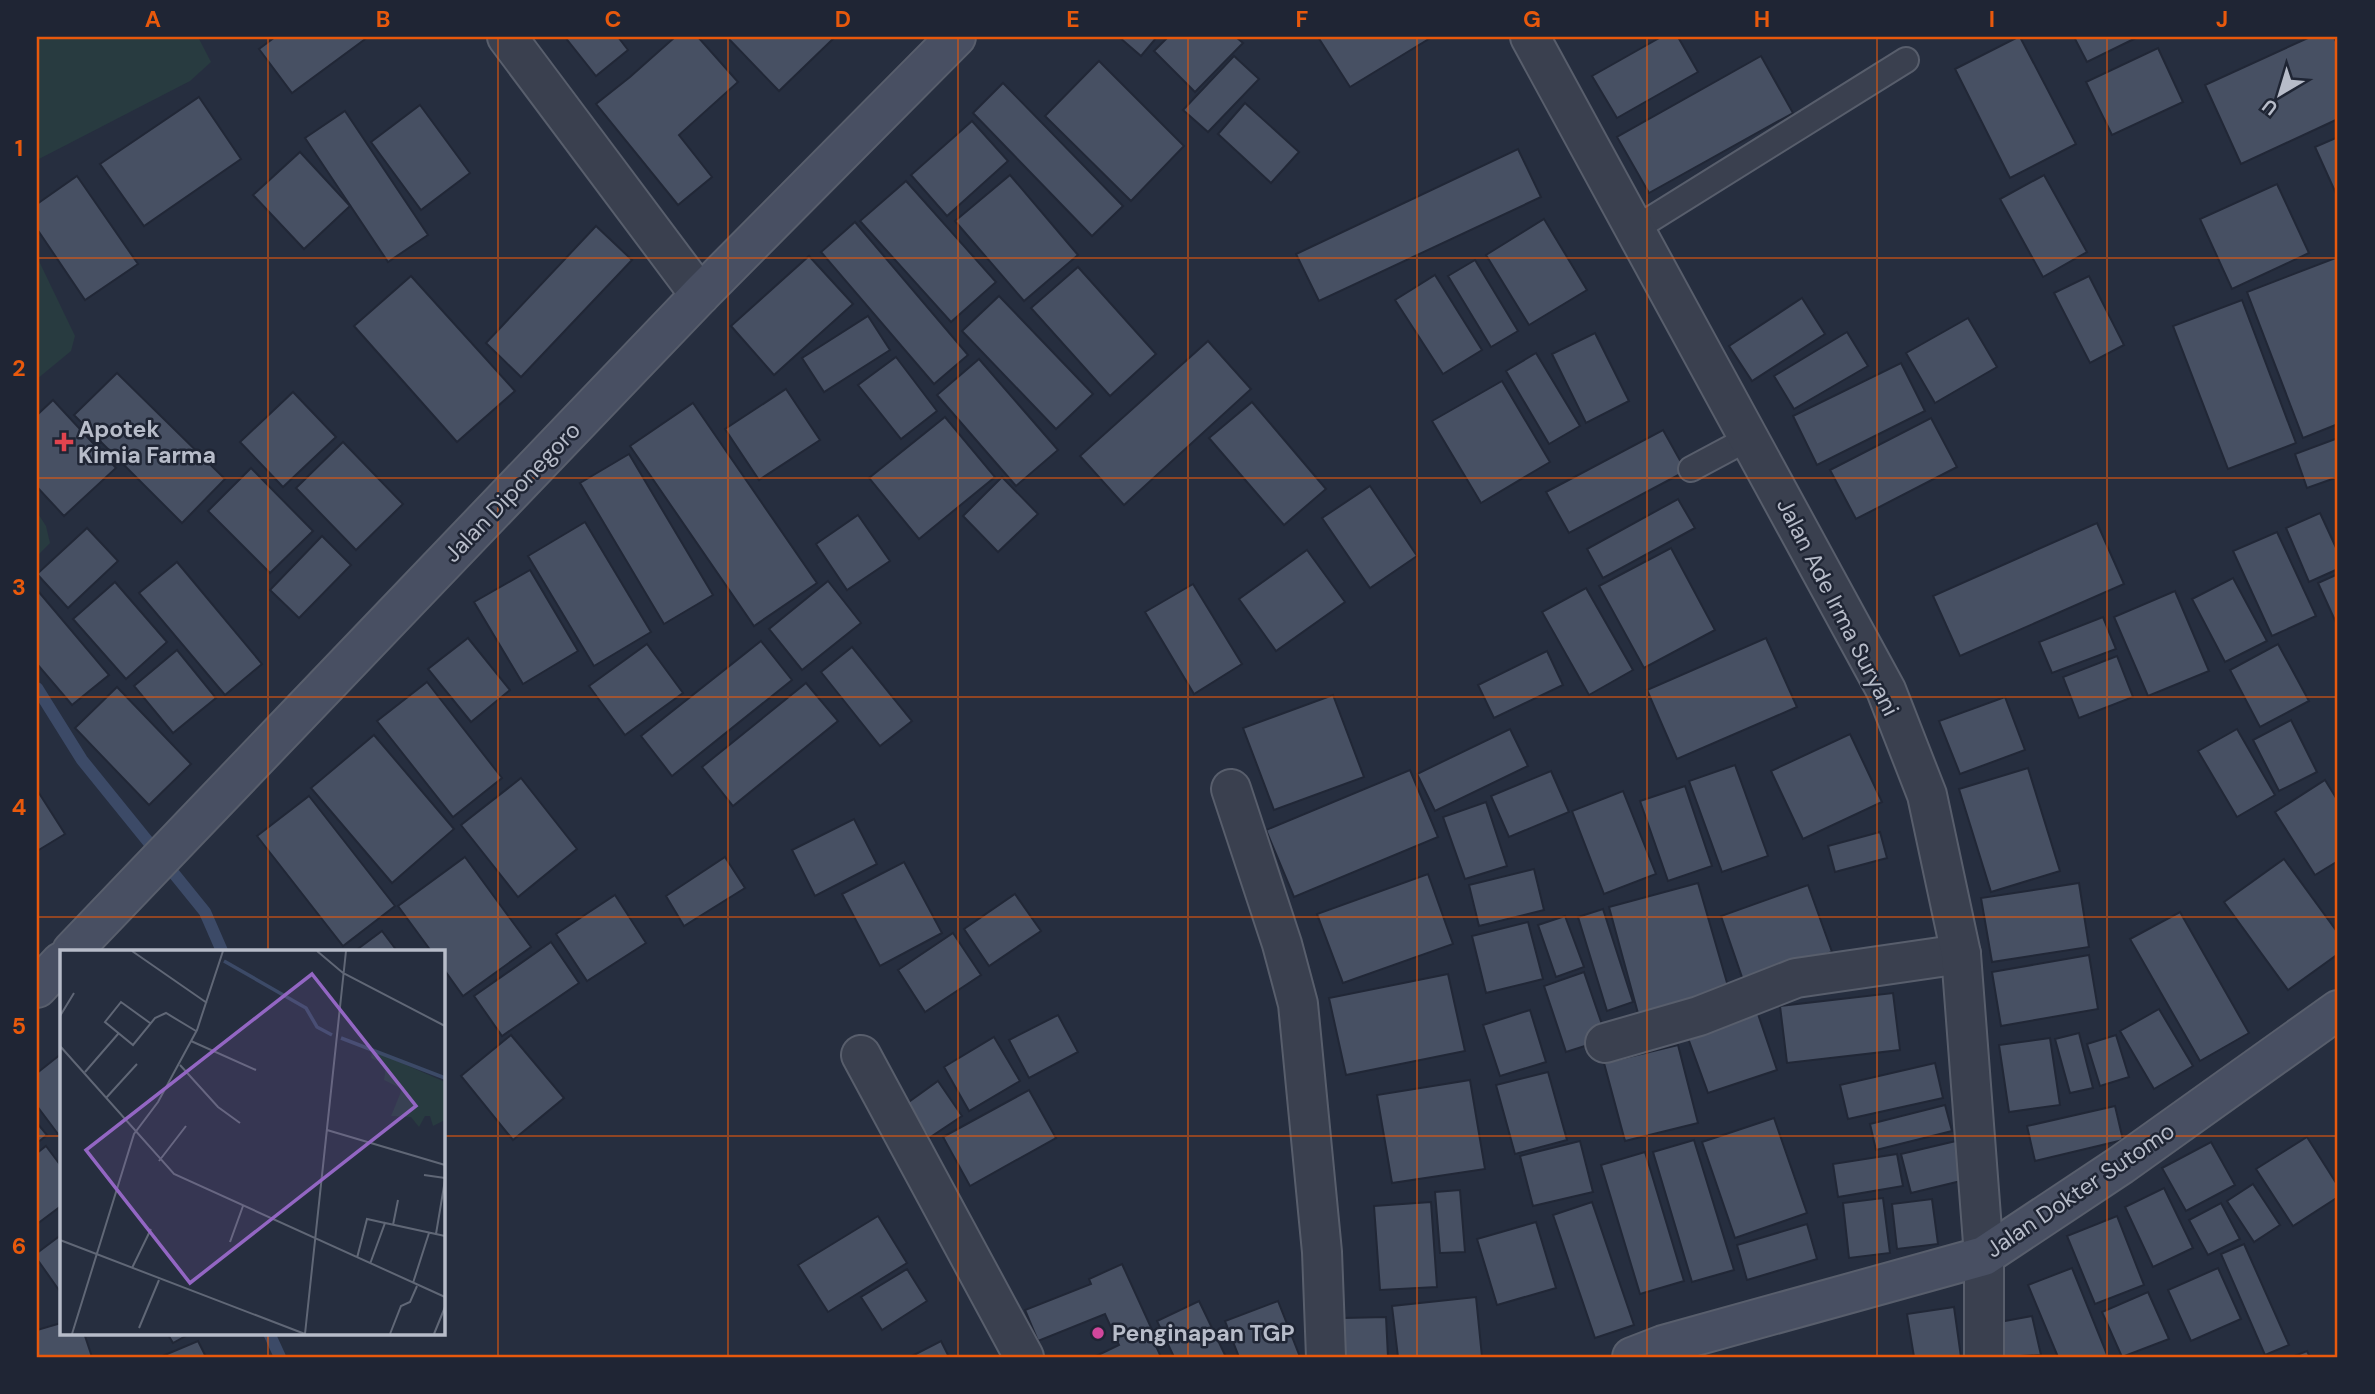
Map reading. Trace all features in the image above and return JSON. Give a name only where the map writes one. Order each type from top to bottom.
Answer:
[{"type":"main road","name":"Jalan Diponegoro","points":[[73,950],[700,295],[956,37]]},
{"type":"main road","points":[[37,988],[60,963]]},
{"type":"main road","name":"Jalan Dokter Sutomo","points":[[1632,1357],[1662,1345],[1984,1256],[2121,1165],[2338,1010]]},
{"type":"street","points":[[507,37],[700,295]]},
{"type":"street","name":"Jalan Ade Irma Suryani","points":[[1530,37],[1886,690],[1927,795],[1961,954],[1984,1256],[1984,1357]]},
{"type":"street","points":[[1231,789],[1283,944],[1298,1004],[1322,1252],[1326,1357]]},
{"type":"street","points":[[1605,1043],[1699,1016],[1796,978],[1961,954]]},
{"type":"street","points":[[861,1055],[1024,1357]]},
{"type":"lane","points":[[1635,229],[1906,60]]},
{"type":"lane","points":[[1691,469],[1749,438]]},
{"type":"green space","points":[[37,37],[198,37],[211,62],[190,81],[37,160]]},
{"type":"green space","points":[[37,257],[75,336],[71,351],[37,379]]},
{"type":"green space","points":[[37,512],[46,526],[50,543],[37,556]]},
{"type":"building","points":[[275,37],[368,37],[292,93],[259,49]]},
{"type":"building","points":[[565,37],[618,37],[628,50],[596,76]]},
{"type":"building","points":[[675,37],[698,37],[738,82],[679,135],[712,177],[678,205],[596,104]]},
{"type":"building","points":[[727,37],[835,37],[779,91]]},
{"type":"building","points":[[1119,37],[1157,37],[1141,56]]},
{"type":"building","points":[[1168,37],[1236,37],[1243,43],[1195,92],[1154,51]]},
{"type":"building","points":[[1318,37],[1432,37],[1350,87]]},
{"type":"building","points":[[1661,37],[1678,37],[1698,72],[1617,118],[1592,76]]},
{"type":"building","points":[[2018,37],[2076,144],[2010,178],[1955,69]]},
{"type":"building","points":[[2074,37],[2138,37],[2087,62]]},
{"type":"building","points":[[2310,37],[2334,37],[2338,46],[2338,119],[2241,164],[2205,85]]},
{"type":"building","points":[[2158,48],[2183,102],[2112,135],[2086,82]]},
{"type":"building","points":[[1234,56],[1259,79],[1208,132],[1183,110]]},
{"type":"building","points":[[1761,56],[1793,113],[1649,193],[1617,137]]},
{"type":"building","points":[[1099,61],[1184,146],[1131,201],[1045,116]]},
{"type":"building","points":[[1003,83],[1123,206],[1092,236],[973,113]]},
{"type":"building","points":[[199,97],[241,159],[144,226],[100,164]]},
{"type":"building","points":[[1245,103],[1299,152],[1271,183],[1218,134]]},
{"type":"building","points":[[420,105],[470,173],[421,210],[371,142]]},
{"type":"building","points":[[345,111],[428,235],[388,262],[305,138]]},
{"type":"building","points":[[972,121],[1008,161],[947,216],[911,175]]},
{"type":"building","points":[[2338,137],[2338,198],[2315,147]]},
{"type":"building","points":[[1518,149],[1541,197],[1319,301],[1296,254]]},
{"type":"building","points":[[300,152],[350,206],[304,249],[253,195]]},
{"type":"building","points":[[1010,175],[1078,255],[1024,301],[955,221]]},
{"type":"building","points":[[2044,175],[2087,252],[2043,277],[2000,199]]},
{"type":"building","points":[[77,176],[138,264],[85,300],[37,229],[37,204]]},
{"type":"building","points":[[906,181],[996,282],[951,322],[860,221]]},
{"type":"building","points":[[2277,184],[2309,253],[2232,289],[2200,219]]},
{"type":"building","points":[[1544,219],[1587,290],[1529,325],[1486,255]]},
{"type":"building","points":[[855,222],[968,355],[934,384],[821,252]]},
{"type":"building","points":[[596,226],[632,260],[521,377],[486,343]]},
{"type":"building","points":[[809,256],[853,304],[774,375],[731,326]]},
{"type":"building","points":[[2338,257],[2338,424],[2303,438],[2247,292]]},
{"type":"building","points":[[1475,260],[1518,331],[1491,347],[1448,276]]},
{"type":"building","points":[[1078,267],[1156,354],[1110,396],[1031,308]]},
{"type":"building","points":[[1435,275],[1482,350],[1443,374],[1395,300]]},
{"type":"building","points":[[411,276],[515,391],[457,442],[354,326]]},
{"type":"building","points":[[2089,276],[2124,345],[2090,363],[2054,293]]},
{"type":"building","points":[[999,296],[1093,394],[1056,429],[962,331]]},
{"type":"building","points":[[1802,298],[1825,334],[1752,381],[1729,346]]},
{"type":"building","points":[[2242,300],[2296,443],[2228,469],[2173,326]]},
{"type":"building","points":[[868,316],[890,350],[824,392],[802,358]]},
{"type":"building","points":[[1968,318],[1997,367],[1935,403],[1906,353]]},
{"type":"building","points":[[1847,332],[1868,366],[1794,409],[1774,376]]},
{"type":"building","points":[[1595,333],[1629,401],[1586,423],[1552,354]]},
{"type":"building","points":[[1208,341],[1251,389],[1124,505],[1080,456]]},
{"type":"building","points":[[1536,353],[1580,426],[1549,444],[1506,371]]},
{"type":"building","points":[[896,357],[937,411],[901,439],[858,385]]},
{"type":"building","points":[[979,359],[1058,450],[1016,486],[937,395]]},
{"type":"building","points":[[1901,363],[1925,411],[1817,465],[1793,416]]},
{"type":"building","points":[[117,373],[225,479],[182,523],[74,415]]},
{"type":"building","points":[[1502,381],[1550,462],[1481,503],[1432,421]]},
{"type":"building","points":[[786,389],[820,440],[759,480],[725,429]]},
{"type":"building","points":[[293,392],[336,437],[283,487],[240,442]]},
{"type":"building","name":"Apotek Kimia Farma","points":[[53,400],[116,468],[64,516],[37,487],[37,415]]},
{"type":"building","points":[[1252,402],[1326,489],[1284,525],[1209,438]]},
{"type":"building","points":[[693,403],[817,583],[754,626],[630,446]]},
{"type":"building","points":[[945,417],[995,477],[919,539],[869,478]]},
{"type":"building","points":[[1931,418],[1957,467],[1856,519],[1830,470]]},
{"type":"building","points":[[1663,430],[1686,471],[1569,533],[1546,492]]},
{"type":"building","points":[[2338,438],[2338,477],[2307,488],[2295,454]]},
{"type":"building","points":[[343,442],[403,504],[356,550],[296,488]]},
{"type":"building","points":[[629,454],[713,595],[664,624],[580,483]]},
{"type":"building","points":[[251,468],[313,531],[270,573],[208,511]]},
{"type":"building","points":[[1002,477],[1038,514],[998,552],[963,516]]},
{"type":"building","points":[[1370,486],[1417,556],[1370,588],[1322,518]]},
{"type":"building","points":[[1678,499],[1695,528],[1603,578],[1587,549]]},
{"type":"building","points":[[2320,513],[2338,552],[2338,569],[2309,582],[2286,528]]},
{"type":"building","points":[[858,515],[890,561],[847,590],[816,544]]},
{"type":"building","points":[[585,522],[651,632],[594,666],[528,556]]},
{"type":"building","points":[[2097,523],[2124,584],[1960,656],[1933,596]]},
{"type":"building","points":[[87,528],[118,561],[68,608],[37,574]]},
{"type":"building","points":[[2277,532],[2316,616],[2272,636],[2233,551]]},
{"type":"building","points":[[322,536],[351,565],[299,618],[270,590]]},
{"type":"building","points":[[1671,548],[1715,630],[1644,668],[1599,586]]},
{"type":"building","points":[[1307,550],[1345,602],[1276,651],[1239,599]]},
{"type":"building","points":[[177,562],[262,664],[225,695],[139,593]]},
{"type":"building","points":[[530,570],[578,651],[523,684],[474,602]]},
{"type":"building","points":[[2338,574],[2338,627],[2318,583]]},
{"type":"building","points":[[2233,578],[2267,641],[2225,662],[2192,599]]},
{"type":"building","points":[[828,581],[861,623],[802,670],[769,629]]},
{"type":"building","points":[[115,582],[167,642],[126,679],[73,619]]},
{"type":"building","points":[[1193,584],[1242,664],[1194,694],[1145,612]]},
{"type":"building","points":[[1586,588],[1633,670],[1589,695],[1542,612]]},
{"type":"building","points":[[38,591],[109,675],[72,705],[37,664]]},
{"type":"building","points":[[2175,591],[2209,671],[2148,696],[2114,617]]},
{"type":"building","points":[[2103,617],[2116,649],[2052,673],[2039,642]]},
{"type":"building","points":[[468,638],[510,690],[471,722],[428,669]]},
{"type":"building","points":[[1766,638],[1797,707],[1677,759],[1647,690]]},
{"type":"building","points":[[761,641],[792,680],[672,776],[641,736]]},
{"type":"building","points":[[647,644],[683,693],[625,735],[589,686]]},
{"type":"building","points":[[2278,644],[2309,701],[2260,727],[2230,670]]},
{"type":"building","points":[[852,647],[912,721],[880,746],[821,672]]},
{"type":"building","points":[[177,650],[216,698],[173,733],[134,686]]},
{"type":"building","points":[[1547,651],[1563,685],[1494,718],[1478,685]]},
{"type":"building","points":[[2117,656],[2133,697],[2079,718],[2063,677]]},
{"type":"building","points":[[427,682],[502,778],[453,817],[377,721]]},
{"type":"building","points":[[806,683],[838,721],[733,806],[702,767]]},
{"type":"building","points":[[117,687],[191,764],[149,805],[75,728]]},
{"type":"building","points":[[1333,695],[1364,777],[1274,810],[1243,728]]},
{"type":"building","points":[[2005,697],[2025,750],[1960,774],[1939,721]]},
{"type":"building","points":[[2291,720],[2317,772],[2279,791],[2253,740]]},
{"type":"building","points":[[1510,729],[1528,766],[1435,811],[1417,774]]},
{"type":"building","points":[[2237,729],[2275,795],[2237,817],[2198,751]]},
{"type":"building","points":[[1850,734],[1882,802],[1803,839],[1771,771]]},
{"type":"building","points":[[374,735],[454,829],[392,883],[311,788]]},
{"type":"building","points":[[1735,765],[1768,856],[1722,872],[1689,781]]},
{"type":"building","points":[[2028,768],[2060,871],[1991,892],[1959,789]]},
{"type":"building","points":[[1410,770],[1438,837],[1294,897],[1266,830]]},
{"type":"building","points":[[1551,771],[1569,812],[1509,837],[1491,796]]},
{"type":"building","points":[[521,778],[577,849],[518,897],[461,825]]},
{"type":"building","points":[[2325,780],[2338,801],[2338,861],[2315,875],[2275,812]]},
{"type":"building","points":[[1685,786],[1712,866],[1668,881],[1640,801]]},
{"type":"building","points":[[37,790],[65,834],[37,851]]},
{"type":"building","points":[[1623,791],[1656,874],[1604,894],[1572,811]]},
{"type":"building","points":[[309,796],[395,906],[343,946],[257,836]]},
{"type":"building","points":[[1486,802],[1507,866],[1465,879],[1443,817]]},
{"type":"building","points":[[854,819],[877,864],[815,896],[792,850]]},
{"type":"building","points":[[1880,832],[1887,858],[1835,872],[1828,846]]},
{"type":"building","points":[[465,857],[531,947],[463,996],[444,969],[444,950],[430,950],[398,906]]},
{"type":"building","points":[[725,857],[745,888],[684,926],[666,896]]},
{"type":"building","points":[[2284,859],[2338,933],[2338,954],[2288,990],[2224,902]]},
{"type":"building","points":[[904,862],[942,933],[880,966],[842,894]]},
{"type":"building","points":[[1534,869],[1544,910],[1479,926],[1469,885]]},
{"type":"building","points":[[1428,874],[1453,944],[1343,983],[1317,914]]},
{"type":"building","points":[[1698,883],[1730,993],[1639,1017],[1609,907]]},
{"type":"building","points":[[2079,883],[2089,947],[1992,962],[1981,898]]},
{"type":"building","points":[[1808,885],[1832,952],[1744,983],[1721,916]]},
{"type":"building","points":[[1015,894],[1041,931],[989,966],[964,929]]},
{"type":"building","points":[[615,895],[646,943],[587,981],[556,934]]},
{"type":"building","points":[[1603,909],[1633,1002],[1607,1011],[1578,917]]},
{"type":"building","points":[[2180,912],[2249,1033],[2200,1061],[2130,939]]},
{"type":"building","points":[[1565,916],[1584,967],[1556,977],[1538,925]]},
{"type":"building","points":[[1528,922],[1543,979],[1486,993],[1472,936]]},
{"type":"building","points":[[382,931],[396,950],[356,950]]},
{"type":"building","points":[[953,933],[981,975],[925,1012],[898,970]]},
{"type":"building","points":[[551,942],[579,983],[502,1036],[474,996]]},
{"type":"building","points":[[2089,955],[2098,1009],[2001,1026],[1992,972]]},
{"type":"building","points":[[1584,972],[1607,1039],[1566,1052],[1544,986]]},
{"type":"building","points":[[1448,974],[1465,1051],[1346,1075],[1329,998]]},
{"type":"building","points":[[1893,993],[1900,1050],[1787,1063],[1780,1006]]},
{"type":"building","points":[[2159,1009],[2193,1066],[2154,1089],[2120,1031]]},
{"type":"building","points":[[1530,1010],[1546,1062],[1500,1076],[1483,1025]]},
{"type":"building","points":[[1758,1014],[1777,1070],[1708,1093],[1688,1038]]},
{"type":"building","points":[[1058,1015],[1078,1052],[1029,1078],[1009,1040]]},
{"type":"building","points":[[2079,1033],[2093,1088],[2070,1093],[2055,1039]]},
{"type":"building","points":[[511,1035],[564,1098],[513,1140],[461,1076]]},
{"type":"building","points":[[2116,1035],[2129,1077],[2100,1086],[2087,1044]]},
{"type":"building","points":[[994,1037],[1020,1081],[969,1111],[944,1067]]},
{"type":"building","points":[[2050,1038],[2060,1105],[2009,1112],[1999,1045]]},
{"type":"building","points":[[1678,1045],[1698,1123],[1625,1141],[1604,1063]]},
{"type":"building","points":[[60,1055],[60,1137],[37,1106],[37,1073]]},
{"type":"building","points":[[1935,1063],[1943,1098],[1848,1119],[1840,1085]]},
{"type":"building","points":[[1548,1072],[1567,1140],[1515,1154],[1496,1085]]},
{"type":"building","points":[[1470,1080],[1485,1169],[1392,1183],[1377,1095]]},
{"type":"building","points":[[938,1081],[962,1116],[929,1138],[906,1104]]},
{"type":"building","points":[[1029,1090],[1056,1138],[970,1186],[943,1137]]},
{"type":"building","points":[[1945,1105],[1952,1131],[1876,1150],[1870,1124]]},
{"type":"building","points":[[2115,1106],[2123,1140],[2035,1161],[2027,1126]]},
{"type":"building","points":[[1774,1118],[1807,1213],[1735,1238],[1702,1142]]},
{"type":"building","points":[[37,1123],[47,1135],[37,1143]]},
{"type":"building","points":[[2307,1137],[2338,1186],[2338,1197],[2293,1226],[2256,1169]]},
{"type":"building","points":[[1694,1140],[1734,1270],[1692,1282],[1653,1152]]},
{"type":"building","points":[[1580,1141],[1593,1192],[1533,1206],[1520,1156]]},
{"type":"building","points":[[1956,1141],[1965,1180],[1911,1193],[1901,1154]]},
{"type":"building","points":[[2211,1142],[2235,1185],[2186,1211],[2162,1168]]},
{"type":"building","points":[[46,1146],[60,1165],[60,1207],[37,1224],[37,1153]]},
{"type":"building","points":[[1645,1152],[1684,1281],[1640,1294],[1601,1165]]},
{"type":"building","points":[[1897,1154],[1903,1186],[1838,1197],[1833,1164]]},
{"type":"building","points":[[2253,1184],[2280,1225],[2254,1242],[2227,1201]]},
{"type":"building","points":[[2164,1188],[2193,1248],[2153,1267],[2125,1207]]},
{"type":"building","points":[[1460,1190],[1465,1252],[1440,1253],[1435,1192]]},
{"type":"building","points":[[1883,1198],[1890,1253],[1849,1258],[1843,1203]]},
{"type":"building","points":[[1932,1199],[1938,1244],[1897,1249],[1892,1204]]},
{"type":"building","points":[[1431,1202],[1437,1287],[1380,1290],[1374,1206]]},
{"type":"building","points":[[1592,1202],[1634,1325],[1595,1338],[1553,1215]]},
{"type":"building","points":[[2221,1203],[2240,1239],[2208,1255],[2189,1220]]},
{"type":"building","points":[[878,1216],[907,1263],[828,1312],[798,1265]]},
{"type":"building","points":[[2117,1216],[2144,1285],[2095,1304],[2067,1236]]},
{"type":"building","points":[[1536,1222],[1556,1288],[1497,1305],[1477,1239]]},
{"type":"building","points":[[1807,1224],[1817,1259],[1747,1280],[1737,1245]]},
{"type":"building","points":[[60,1236],[60,1292],[37,1259],[37,1253]]},
{"type":"building","points":[[2244,1244],[2289,1345],[2265,1355],[2221,1254]]},
{"type":"building","points":[[1122,1264],[1159,1345],[1156,1346],[1161,1357],[1094,1357],[1119,1345],[1105,1314],[1038,1341],[1025,1310],[1091,1284],[1089,1279]]},
{"type":"building","points":[[2072,1268],[2108,1357],[2058,1357],[2028,1285]]},
{"type":"building","points":[[2218,1268],[2241,1319],[2191,1341],[2168,1290]]},
{"type":"building","points":[[907,1269],[927,1301],[882,1330],[861,1297]]},
{"type":"building","points":[[2148,1292],[2169,1339],[2122,1357],[2102,1312]]},
{"type":"building","points":[[1476,1297],[1482,1357],[1398,1357],[1392,1306]]},
{"type":"building","points":[[1199,1301],[1226,1357],[1174,1357],[1157,1321]]},
{"type":"building","points":[[1278,1301],[1300,1357],[1239,1357],[1225,1321]]},
{"type":"building","points":[[1954,1307],[1961,1357],[1914,1357],[1907,1314]]},
{"type":"building","points":[[2032,1316],[2041,1355],[2001,1357],[1994,1323]]},
{"type":"building","points":[[1386,1317],[1388,1357],[1344,1357],[1343,1318]]},
{"type":"building","points":[[60,1323],[60,1334],[84,1334],[92,1357],[37,1357],[37,1330]]},
{"type":"building","points":[[168,1334],[189,1334],[173,1343]]},
{"type":"building","points":[[198,1341],[206,1357],[160,1357]]},
{"type":"building","points":[[941,1341],[949,1357],[910,1357]]},
{"type":"building","points":[[2307,1351],[2310,1357],[2292,1357]]},
{"type":"waterway","points":[[37,688],[82,760],[205,912],[222,950]]},
{"type":"waterway","points":[[269,1334],[280,1357]]},
{"type":"place","name":"Apotek Kimia Farma","points":[[64,442]]},
{"type":"place","name":"Penginapan TGP","points":[[1098,1333]]}]
